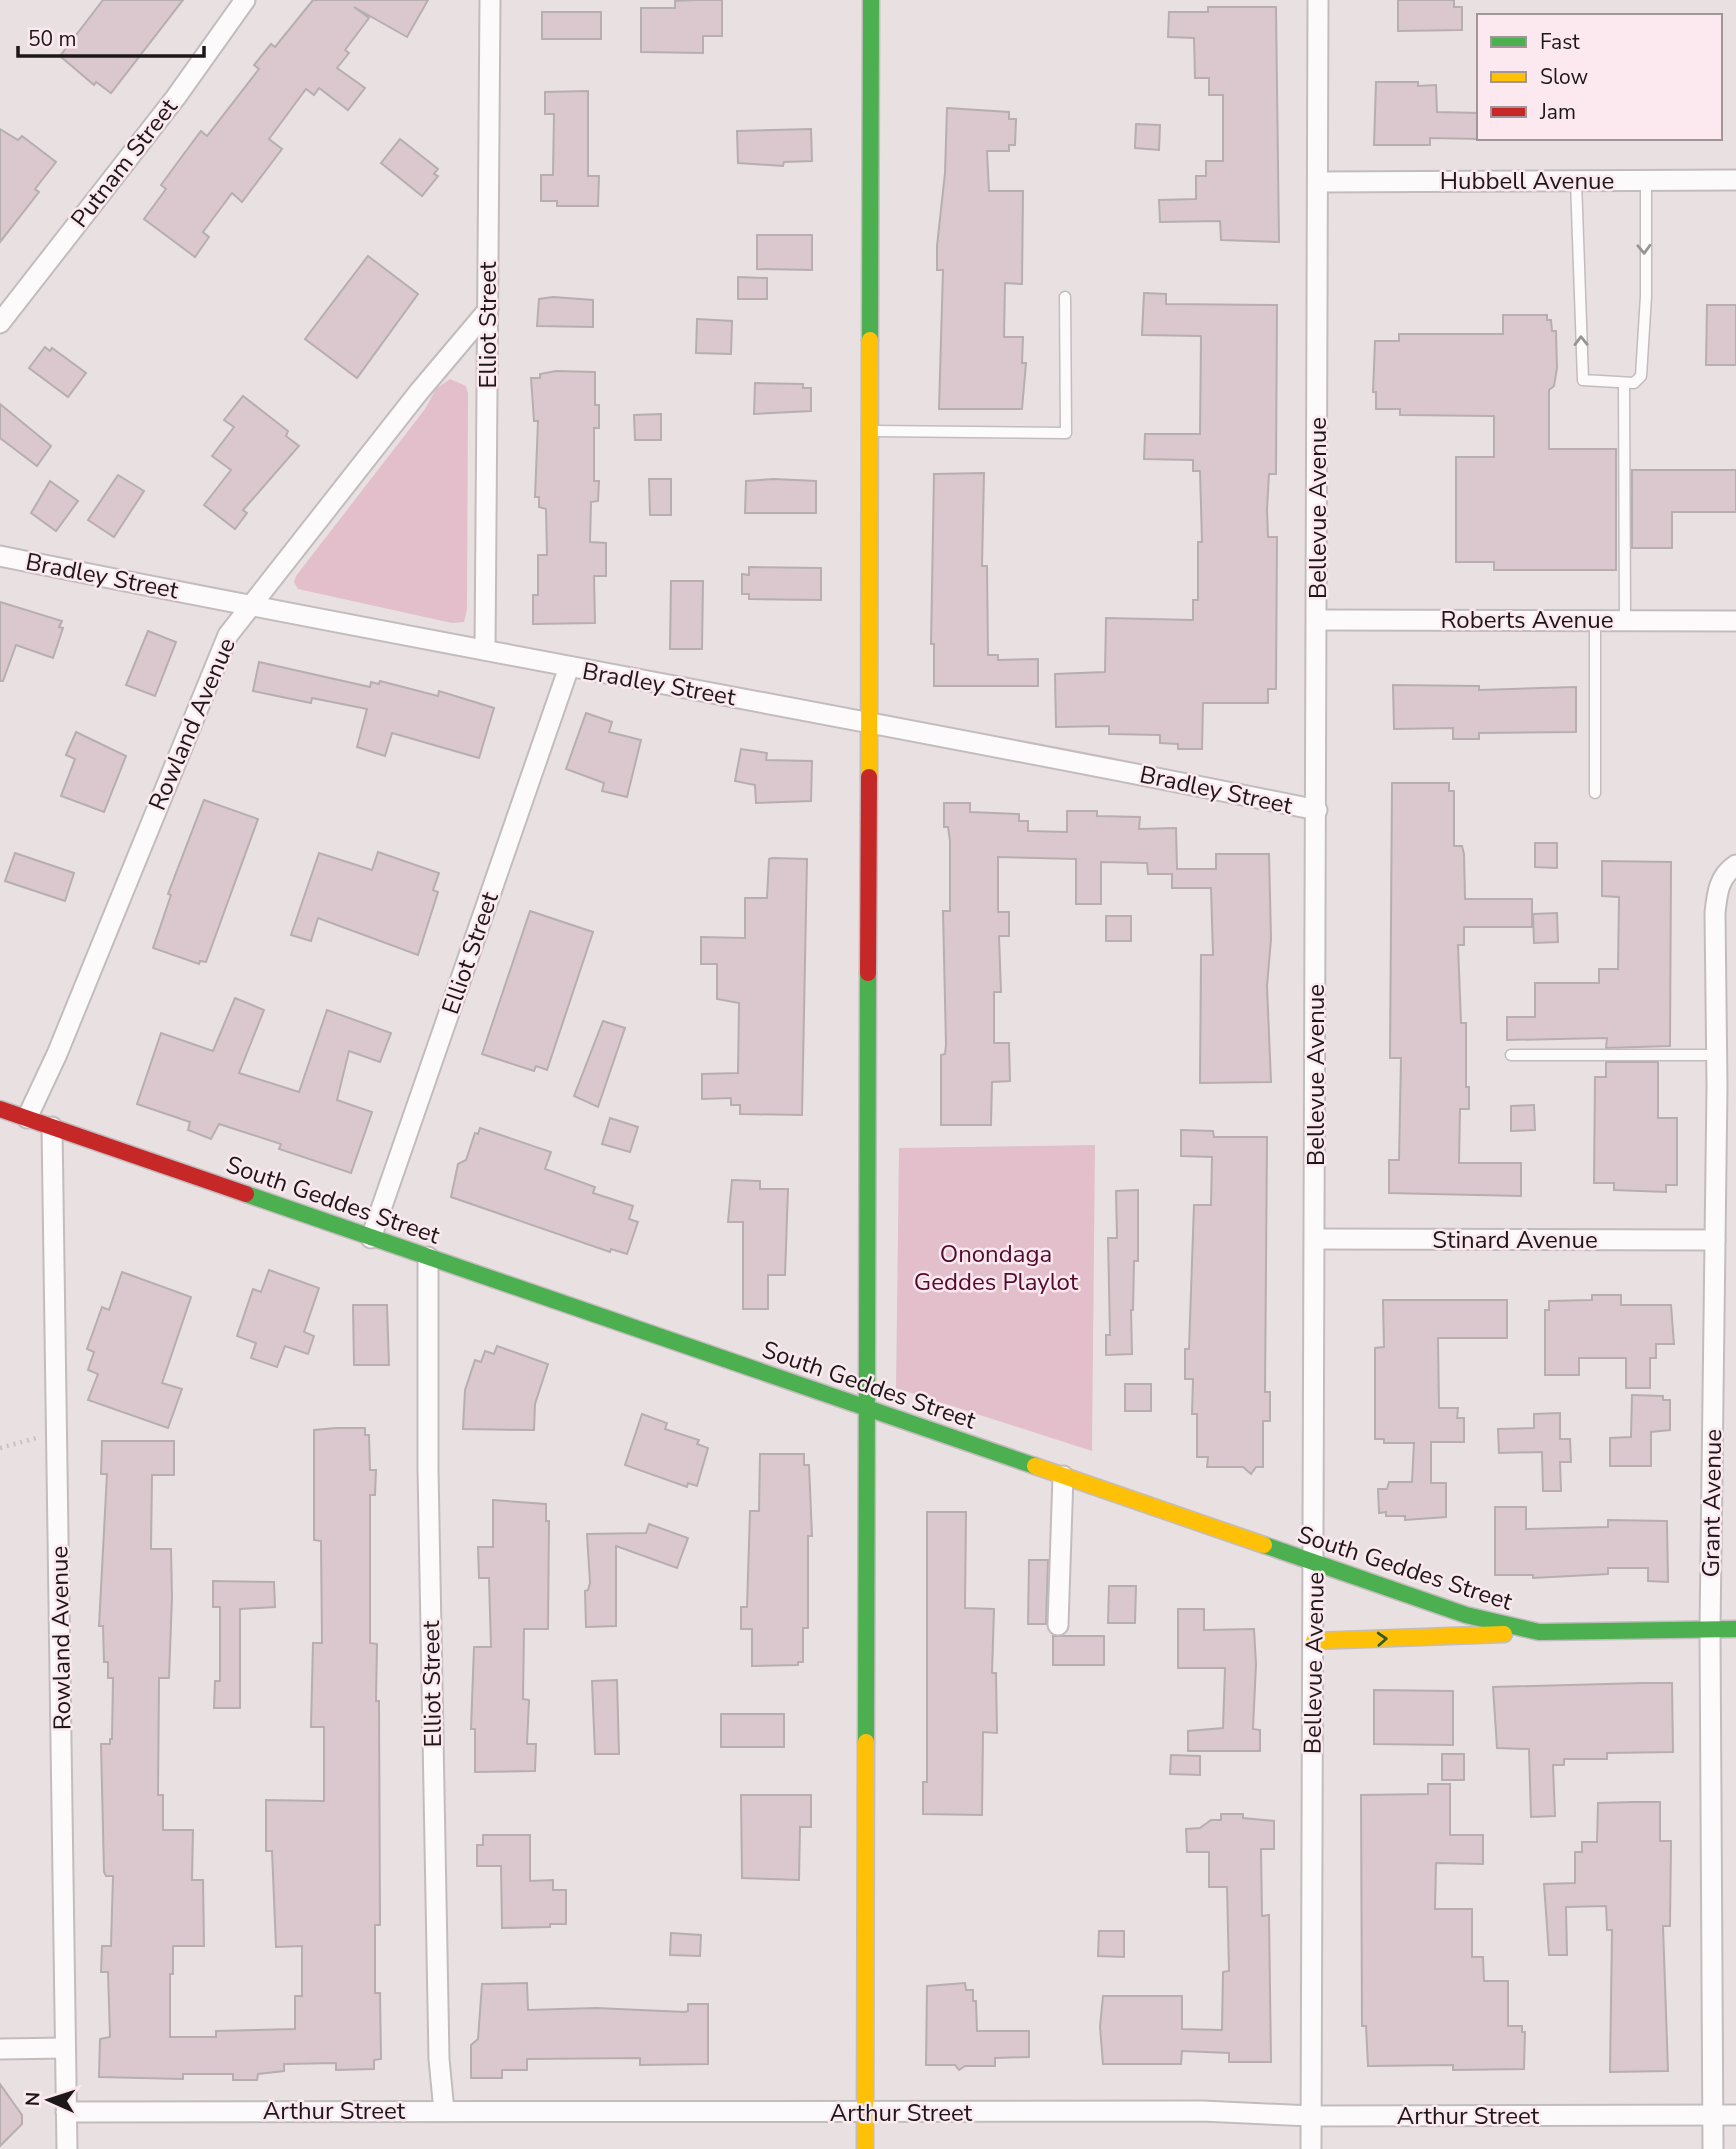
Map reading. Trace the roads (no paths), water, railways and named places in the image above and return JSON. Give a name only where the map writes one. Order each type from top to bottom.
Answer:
[{"type":"main road","points":[[865,2149],[871,0]]},
{"type":"main road","name":"South Geddes Street","points":[[0,1109],[1466,1615],[1539,1632],[1736,1629]]},
{"type":"main road","points":[[1314,1641],[1539,1632]]},
{"type":"street","name":"Putnam Street","points":[[0,323],[176,97],[246,0]]},
{"type":"street","name":"Elliot Street","points":[[485,650],[488,615],[489,0]]},
{"type":"street","name":"Bellevue Avenue","points":[[1311,2149],[1318,0]]},
{"type":"street","name":"Hubbell Avenue","points":[[1318,182],[1736,180]]},
{"type":"street","name":"Rowland Avenue","points":[[27,1118],[57,1054],[228,635],[418,393],[488,310]]},
{"type":"street","name":"Bradley Street","points":[[0,556],[1317,810]]},
{"type":"street","name":"Roberts Avenue","points":[[1318,620],[1736,621]]},
{"type":"street","name":"Elliot Street","points":[[371,1238],[569,667]]},
{"type":"street","name":"Grant Avenue","points":[[1713,2149],[1710,1630],[1715,1240],[1715,913],[1718,891],[1726,872],[1736,864]]},
{"type":"street","name":"Rowland Avenue","points":[[52,1127],[67,2149]]},
{"type":"street","name":"Stinard Avenue","points":[[1315,1239],[1715,1240]]},
{"type":"street","name":"Elliot Street","points":[[428,1257],[428,1483],[439,2059],[444,2111]]},
{"type":"street","points":[[1058,1625],[1063,1476]]},
{"type":"street","points":[[0,2049],[65,2048]]},
{"type":"street","name":"Arthur Street","points":[[66,2112],[1202,2111],[1311,2116],[1736,2115]]},
{"type":"lane","points":[[1576,181],[1583,380],[1634,383],[1641,376],[1646,296],[1646,180]]},
{"type":"lane","points":[[870,431],[1066,433],[1065,297]]},
{"type":"lane","points":[[1624,383],[1625,621]]},
{"type":"lane","points":[[1595,621],[1595,793]]},
{"type":"lane","points":[[1511,1055],[1716,1055]]},
{"type":"park label","name":"Onondaga Geddes Playlot","points":[[996,1268]]}]
